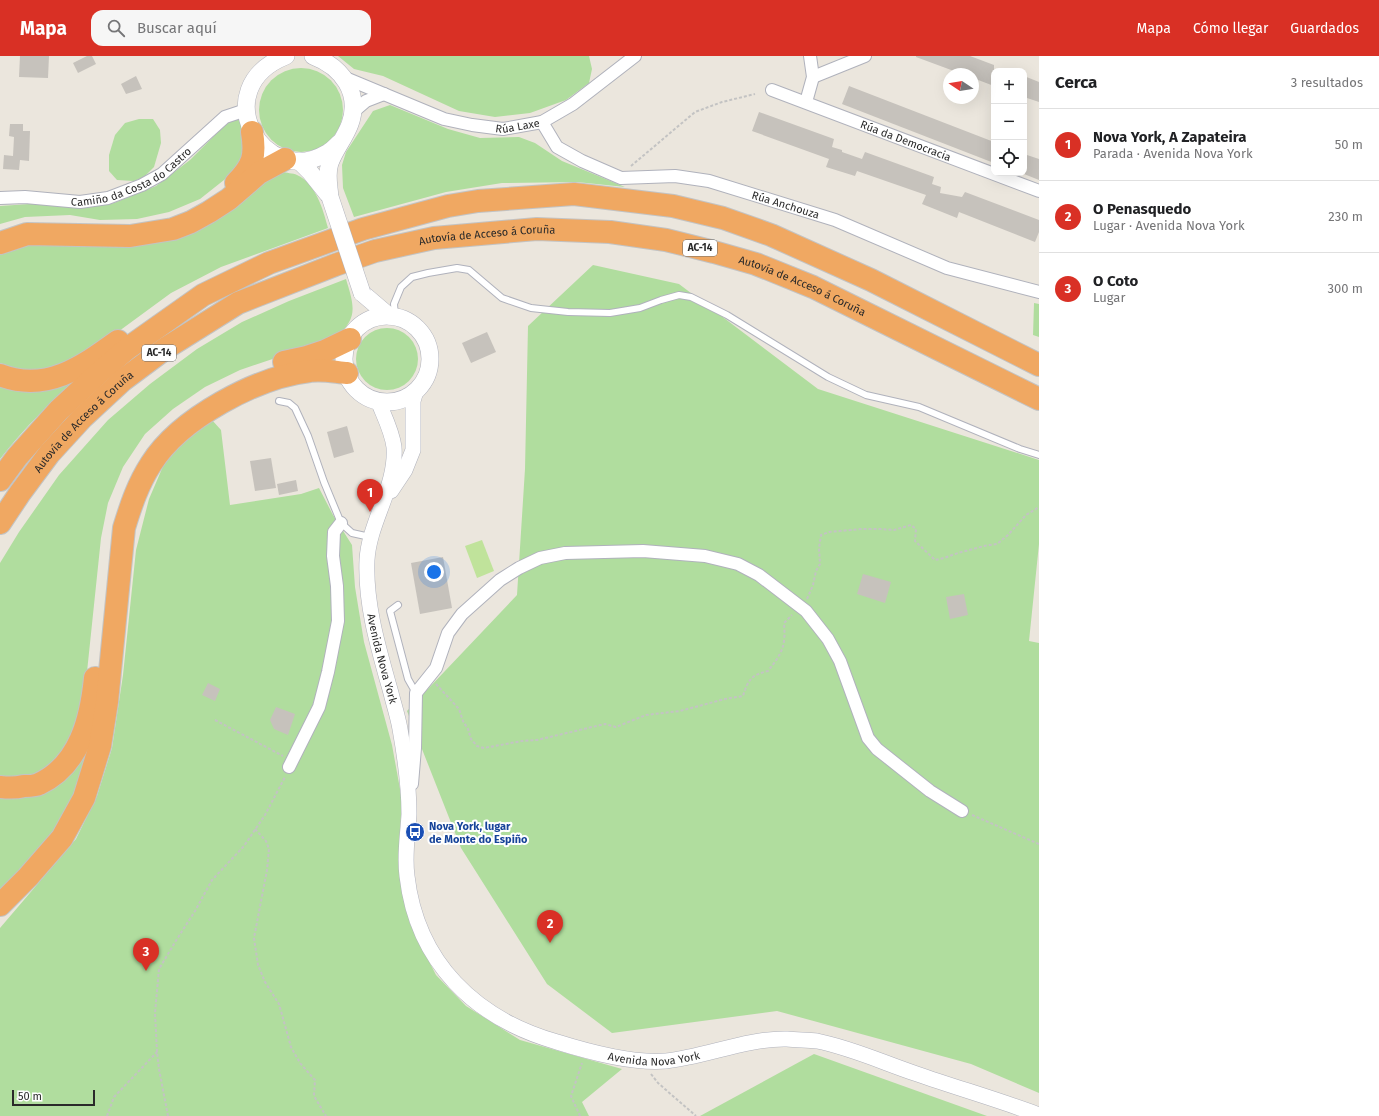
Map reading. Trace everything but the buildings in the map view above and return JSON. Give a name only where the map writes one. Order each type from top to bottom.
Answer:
[{"type":"highway","points":[[0,234],[7,230],[24,226],[117,228],[147,226],[176,219],[220,197],[235,185],[246,173],[252,161],[255,148],[252,132]]},
{"type":"highway","points":[[0,243],[27,234],[130,236],[173,229],[192,222],[209,212],[229,199],[260,173],[292,160]]},
{"type":"highway","name":"Autovía de Acceso á Coruña","points":[[0,480],[17,457],[59,410],[100,371],[128,348],[203,295],[269,263],[363,229],[448,206],[478,201],[574,194],[673,206],[722,218],[771,235],[871,280],[1039,365]]},
{"type":"highway","name":"Autovía de Acceso á Coruña","points":[[0,523],[49,454],[82,418],[123,380],[166,348],[238,303],[375,251],[434,238],[537,229],[610,232],[666,240],[714,252],[756,264],[813,287],[1039,399]]},
{"type":"highway","points":[[0,375],[8,378],[29,381],[47,380],[66,373],[104,350],[194,290],[245,268],[269,263]]},
{"type":"highway","points":[[0,787],[9,788],[38,784],[56,773],[71,758],[82,739],[93,697],[107,551],[113,515],[129,471],[139,453],[154,435],[170,420],[215,391],[243,378],[285,362],[325,351],[356,331]]},
{"type":"highway","points":[[0,905],[28,877],[62,838],[84,798],[100,746],[107,702],[124,528],[138,485],[151,463],[174,436],[192,422],[210,409],[249,389],[282,377],[311,370],[347,373]]},
{"type":"main road","points":[[286,56],[263,63],[253,81],[248,95],[246,110],[248,121],[252,132],[261,144],[272,153],[292,160],[310,172],[330,196]]},
{"type":"main road","points":[[292,160],[314,159],[327,153],[339,143],[346,134],[350,124],[352,100],[349,88],[335,67],[324,60],[313,56]]},
{"type":"main road","points":[[339,143],[330,164],[328,177],[330,196],[362,293],[356,331],[346,349],[344,361],[347,373],[352,383],[359,391],[378,401],[392,402],[404,398],[416,391],[424,382],[430,359],[429,347],[424,336],[416,327],[406,320],[392,316],[380,317],[356,331]]},
{"type":"main road","points":[[362,293],[392,316]]},
{"type":"street","name":"Rúa Laxe","points":[[343,77],[444,119],[472,125],[503,129],[542,122],[573,104],[635,56]]},
{"type":"street","points":[[806,102],[813,77],[810,56]]},
{"type":"street","points":[[813,77],[865,56]]},
{"type":"street","name":"Rúa da Democracia","points":[[772,90],[1039,191]]},
{"type":"street","points":[[352,113],[366,101],[384,94]]},
{"type":"street","name":"Camiño da Costa do Castro","points":[[0,198],[25,197],[80,202],[108,198],[135,188],[162,174],[225,117],[246,110]]},
{"type":"street","name":"Rúa Anchouza","points":[[542,122],[557,147],[582,161],[621,178],[674,176],[709,181],[835,220],[947,268],[1039,292]]},
{"type":"street","name":"Avenida Nova York","points":[[382,503],[405,470],[413,450],[413,401],[416,391]]},
{"type":"street","name":"Avenida Nova York","points":[[378,401],[391,430],[394,448],[394,461],[391,477],[370,537],[367,566],[368,584],[372,617],[378,644],[400,726],[407,779],[409,816]]},
{"type":"street","points":[[291,764],[319,706],[338,621],[337,586],[333,556],[334,532],[341,523]]},
{"type":"street","points":[[416,693],[436,668],[448,633],[462,614],[500,580],[519,568],[540,558],[565,553],[643,551],[705,556],[738,564],[759,575],[806,611],[828,639],[840,661],[868,738],[877,749],[930,791],[962,811]]},
{"type":"street","name":"Avenida Nova York","points":[[416,693],[415,748],[406,845],[406,874],[411,902],[423,936],[438,962],[456,985],[478,1004],[501,1020],[529,1034],[614,1057],[640,1060],[664,1061],[751,1043],[782,1039],[816,1041],[849,1049],[912,1073],[1039,1115]]},
{"type":"lane","points":[[392,316],[394,304],[401,287],[412,277],[457,268],[469,270],[502,298],[531,308],[568,312],[610,313],[640,308],[680,295],[692,297],[727,315],[828,377],[866,395],[919,407],[1020,449],[1039,455]]},
{"type":"lane","points":[[279,401],[289,403],[295,408],[308,436],[324,482],[341,523],[352,532],[370,537]]},
{"type":"lane","points":[[398,605],[390,611],[408,679],[416,693]]},
{"type":"path","points":[[621,178],[633,163],[695,112],[722,102],[755,94]]},
{"type":"path","points":[[429,678],[443,690],[460,709],[463,722],[468,729],[471,739],[477,746],[484,748],[522,741],[537,740],[605,724],[616,727],[646,715],[680,711],[742,696],[746,684],[756,674],[768,672],[782,650],[785,639],[784,623],[791,616],[806,611],[807,598],[813,585],[816,571],[820,564],[819,548],[821,534],[861,529],[894,530],[911,525],[916,529],[915,541],[935,560],[984,546],[997,544],[1026,516],[1039,507]]},
{"type":"path","points":[[168,1116],[157,1052],[155,1013],[159,970],[177,939],[196,911],[212,880],[244,846],[265,815],[291,764],[215,720]]},
{"type":"path","points":[[962,811],[1039,844]]},
{"type":"path","points":[[255,829],[266,841],[269,849],[267,870],[254,938],[258,965],[265,982],[279,1004],[291,1047],[300,1063],[315,1080],[314,1096],[326,1116]]},
{"type":"path","points":[[580,1116],[571,1096],[586,1050]]},
{"type":"path","points":[[107,1116],[114,1097],[157,1052]]},
{"type":"path","points":[[640,1060],[658,1083],[696,1116]]},
{"type":"green space","points":[[338,56],[589,56],[592,69],[589,83],[566,100],[530,113],[495,117],[459,111],[383,76],[354,69]]},
{"type":"green space","points":[[293,68],[309,68],[325,75],[336,86],[343,102],[343,118],[340,126],[331,140],[325,145],[309,152],[293,152],[277,145],[266,134],[259,118],[259,102],[266,86],[277,75]]},
{"type":"green space","points":[[390,105],[448,129],[480,138],[519,137],[535,143],[562,161],[625,187],[577,182],[502,183],[446,192],[354,217],[343,188],[342,165],[346,152],[373,111]]},
{"type":"green space","points":[[139,119],[153,119],[160,130],[161,143],[154,167],[144,177],[134,181],[117,180],[109,171],[109,155],[115,135],[125,123]]},
{"type":"green space","points":[[230,120],[241,120],[247,139],[246,153],[229,176],[200,199],[169,212],[137,219],[100,220],[70,215],[25,217],[0,224],[0,206],[44,203],[85,208],[114,203],[156,186],[190,160]]},
{"type":"green space","points":[[282,172],[297,175],[309,184],[318,198],[328,228],[221,267],[171,293],[85,356],[50,369],[24,371],[0,363],[0,255],[22,245],[147,244],[264,178]]},
{"type":"green space","points":[[593,265],[679,284],[818,389],[1039,460],[1039,544],[1029,641],[1039,643],[1039,1093],[971,1064],[777,1011],[612,1033],[547,984],[461,848],[407,711],[517,595],[525,469],[528,326]]},
{"type":"green space","points":[[346,279],[352,304],[351,318],[343,331],[335,338],[240,370],[205,387],[173,409],[145,434],[123,467],[108,503],[101,538],[83,710],[65,754],[32,777],[0,779],[0,563],[19,532],[59,475],[108,420],[150,384],[197,349],[242,322],[289,301]]},
{"type":"green space","points":[[1034,303],[1039,304],[1039,337],[1033,335]]},
{"type":"green space","points":[[381,328],[393,328],[409,337],[416,347],[418,359],[416,371],[409,381],[393,390],[381,390],[370,385],[361,376],[356,365],[356,353],[361,342],[370,333]]},
{"type":"green space","points":[[81,374],[59,394],[19,436],[0,459],[0,382]]},
{"type":"green space","points":[[212,420],[221,430],[230,505],[301,494],[319,488],[333,515],[352,545],[355,587],[364,642],[392,745],[402,800],[399,846],[401,882],[410,924],[436,975],[466,1006],[520,1040],[622,1069],[582,1102],[589,1116],[0,1116],[0,928],[76,839],[97,796],[112,748],[123,675],[136,550],[149,499],[164,464],[178,446]]},
{"type":"green space","points":[[482,540],[494,571],[477,578],[465,546]]},
{"type":"green space","points":[[87,748],[91,748],[74,798],[58,825],[37,855],[0,894],[0,795]]},
{"type":"green space","points":[[814,1054],[987,1116],[700,1116]]},
{"type":"place","name":"Nova York, A Zapateira","points":[[370,512]]},
{"type":"place","name":"Nova York, lugar de Monte do Espiño","points":[[415,832]]},
{"type":"place","name":"O Penasquedo","points":[[550,943]]},
{"type":"place","name":"O Coto","points":[[146,971]]}]
